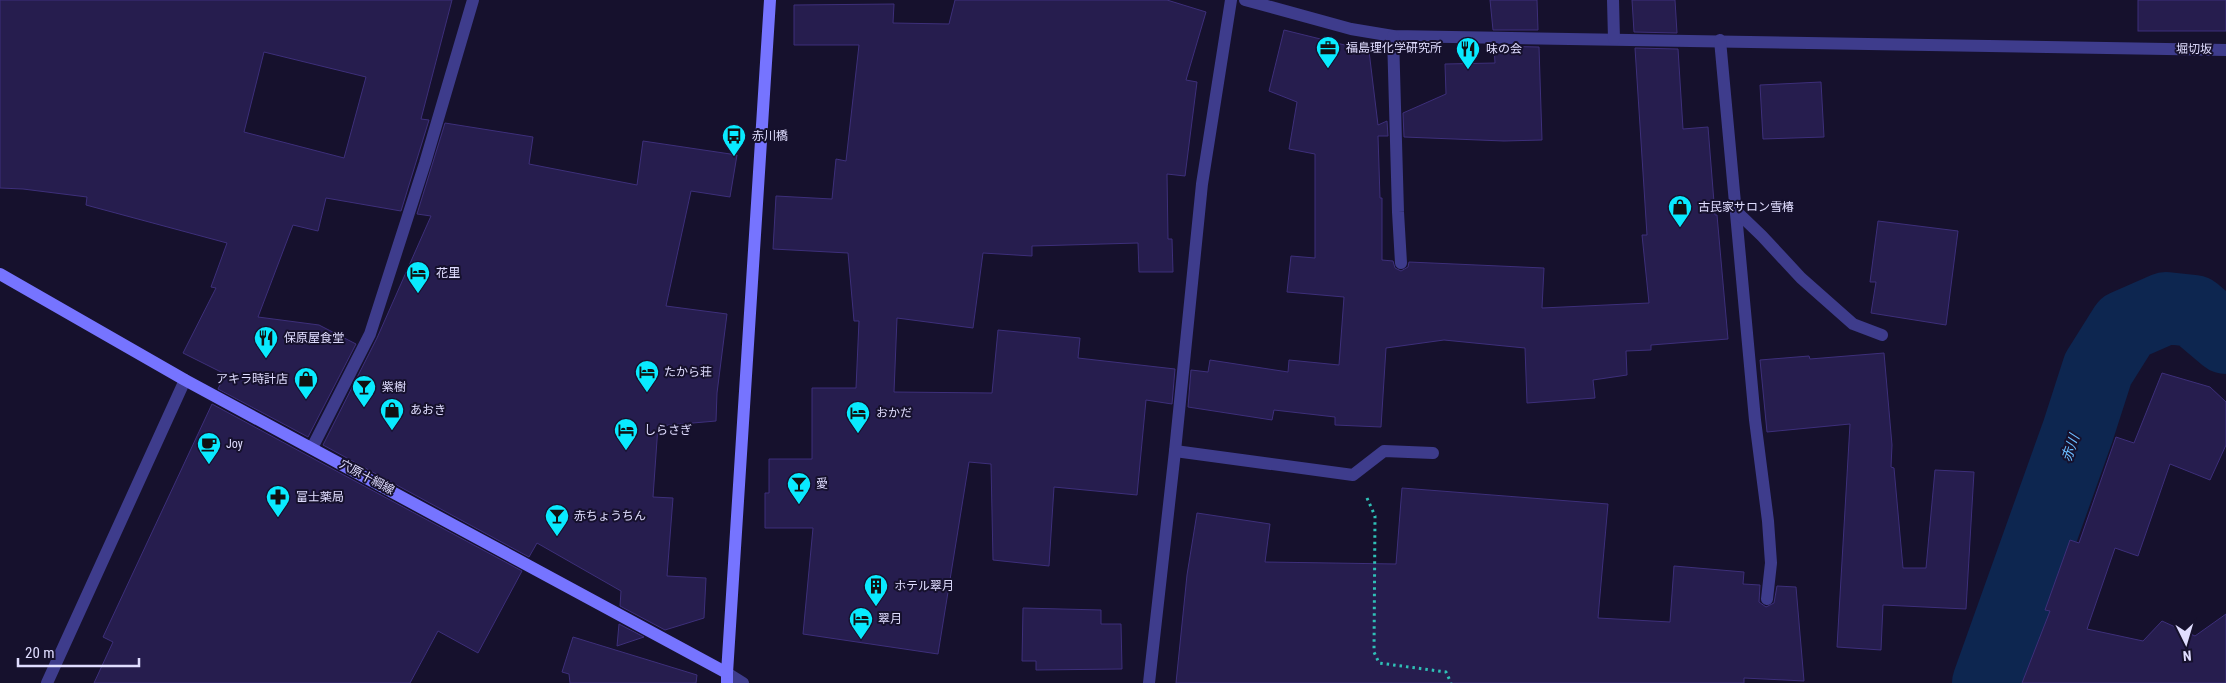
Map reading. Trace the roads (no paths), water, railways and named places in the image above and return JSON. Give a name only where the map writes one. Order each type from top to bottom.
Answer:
[{"type":"main road","points":[[727,678],[770,0]]},
{"type":"main road","name":"穴原十綱線","points":[[0,274],[185,380],[312,448],[727,678]]},
{"type":"street","points":[[312,448],[370,334],[425,163],[472,0]]},
{"type":"street","points":[[1149,683],[1176,451],[1202,184],[1231,0]]},
{"type":"street","name":"堀切坂","points":[[1245,0],[1351,29],[1393,36],[2226,50]]},
{"type":"street","points":[[1613,0],[1614,39]]},
{"type":"street","points":[[1393,36],[1401,263]]},
{"type":"street","points":[[1720,40],[1755,420],[1768,522],[1771,563],[1767,599]]},
{"type":"street","points":[[1736,211],[1801,278],[1853,324],[1882,336]]},
{"type":"street","points":[[47,683],[185,380]]},
{"type":"street","points":[[1176,451],[1353,475],[1384,452],[1433,453]]},
{"type":"street","points":[[727,678],[743,683]]},
{"type":"waterway","name":"赤川","points":[[1988,683],[2078,431],[2098,369],[2125,326],[2166,308],[2194,311],[2226,338]]},
{"type":"place","name":"福島理化学研究所","points":[[1328,69]]},
{"type":"place","name":"味の会","points":[[1468,70]]},
{"type":"place","name":"赤川橋","points":[[734,157]]},
{"type":"place","name":"古民家サロン雪椿","points":[[1680,228]]},
{"type":"place","name":"花里","points":[[418,294]]},
{"type":"place","name":"保原屋食堂","points":[[266,359]]},
{"type":"place","name":"たから荘","points":[[647,393]]},
{"type":"place","name":"アキラ時計店","points":[[306,400]]},
{"type":"place","name":"紫樹","points":[[364,408]]},
{"type":"place","name":"あおき","points":[[392,431]]},
{"type":"place","name":"おかだ","points":[[858,434]]},
{"type":"place","name":"しらさぎ","points":[[626,451]]},
{"type":"place","name":"Joy","points":[[209,465]]},
{"type":"place","name":"愛","points":[[799,505]]},
{"type":"place","name":"富士薬局","points":[[278,518]]},
{"type":"place","name":"赤ちょうちん","points":[[557,537]]},
{"type":"place","name":"ホテル翠月","points":[[876,607]]},
{"type":"place","name":"翠月","points":[[861,640]]}]
